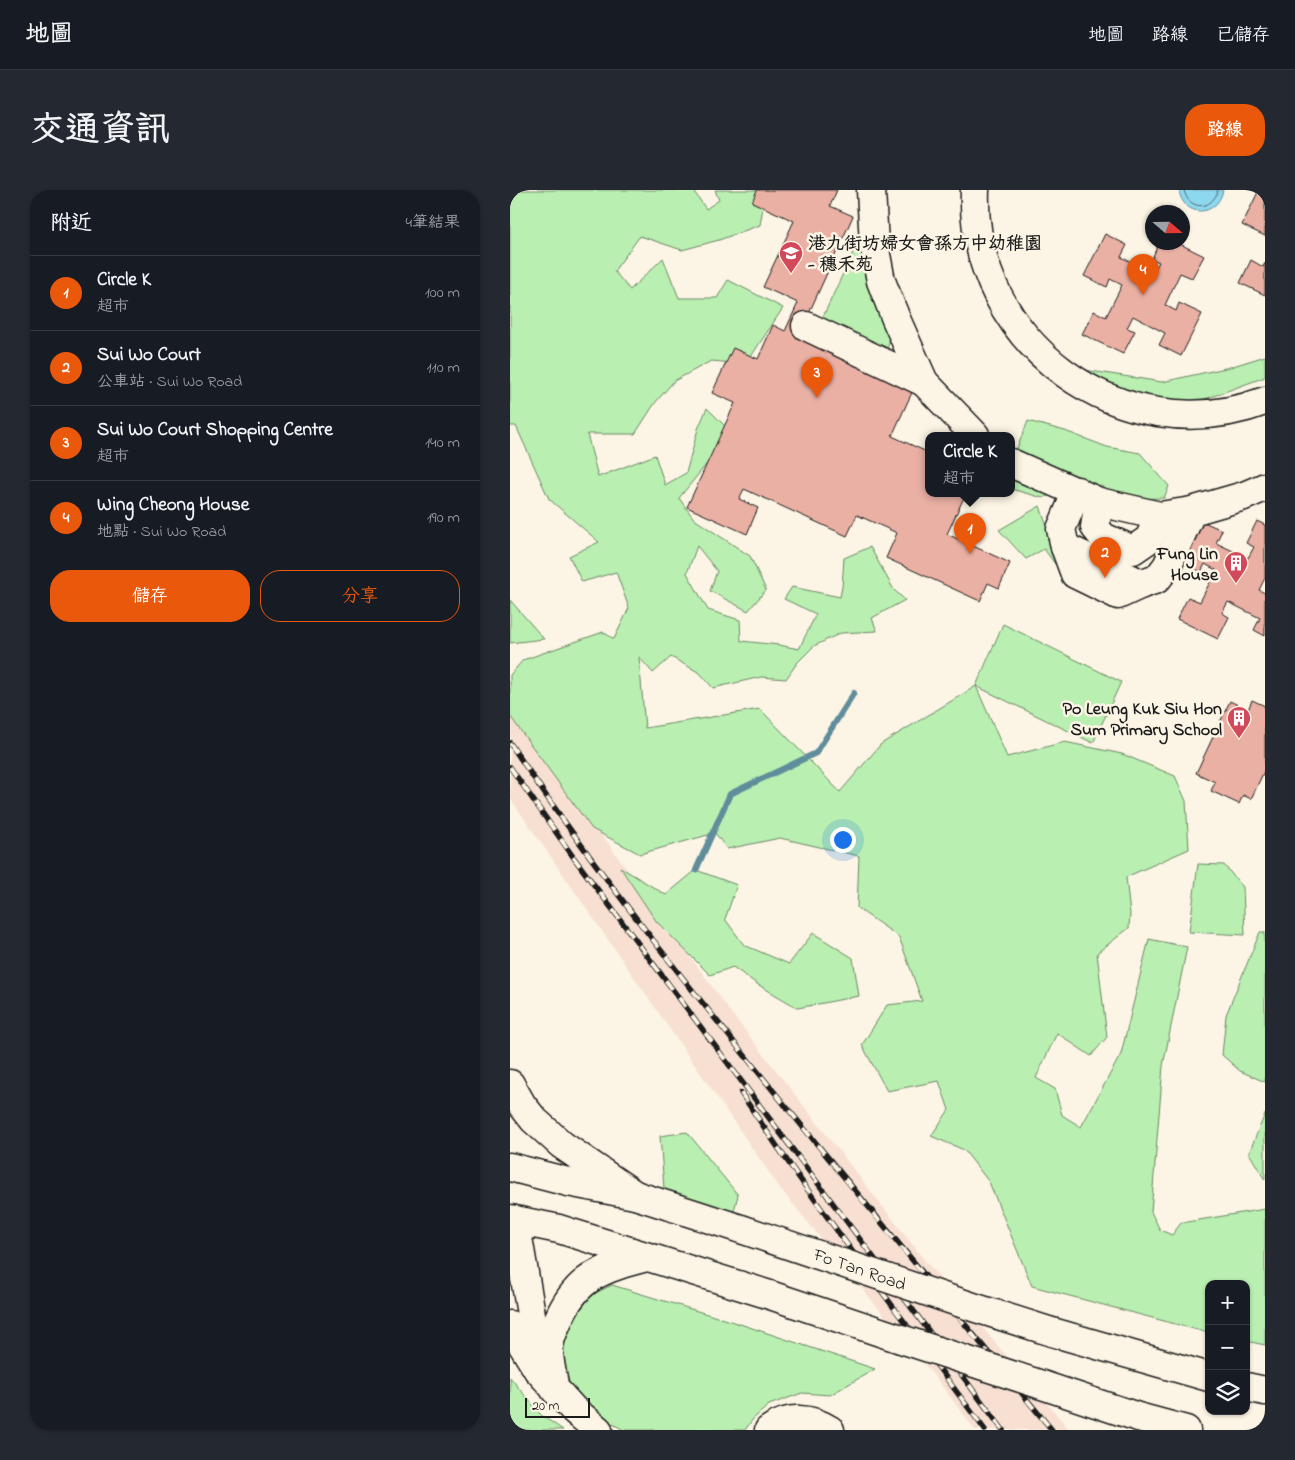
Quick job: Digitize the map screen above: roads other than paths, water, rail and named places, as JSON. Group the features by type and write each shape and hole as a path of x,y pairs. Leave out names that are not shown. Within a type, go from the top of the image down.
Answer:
{"main road":[{"path":"871,190 874,244 880,281 924,382 972,432"},
{"path":"975,190 976,225 980,250 988,273 1009,316 1022,334 1052,365 1069,378 1089,390 1132,407 1177,415 1218,413 1236,410 1265,401"},
{"path":"806,326 924,382"},
{"path":"1015,465 1088,496 1160,516 1192,511 1265,488"},
{"path":"1088,496 1095,527 1103,537 1132,550 1149,539 1160,516"},
{"path":"1088,496 1061,529 1065,547 1075,574 1118,595 1157,579 1167,566 1192,511"},
{"path":"510,1084 522,1105 534,1120 562,1145 635,1196"},
{"name":"Fo Tan Road","path":"510,1167 568,1182 635,1196 1052,1332 1205,1376"},
{"path":"512,1212 559,1229 770,1295 1042,1386 1138,1417 1186,1430"},
{"path":"512,1212 546,1380"},
{"path":"546,1380 549,1348 554,1329 564,1307 576,1289 593,1275 612,1266 647,1257"},
{"path":"510,1325 546,1380 574,1410 598,1430"},
{"path":"1250,1388 1265,1391"},
{"path":"769,1430 785,1422 805,1420 822,1425 830,1430"}],"water":[{"path":"1179,190 1223,190 1220,199 1207,210 1193,210 1182,199"}],"waterway":[{"path":"696,870 730,794 816,753 854,693"}],"railway":[{"path":"510,743 575,836 678,972 1052,1430"},
{"path":"510,767 574,858 1003,1430"},
{"path":"741,1093 830,1221 985,1430"}],"place":[{"name":"港九街坊婦女會孫方中幼稚園 - 穗禾苑","path":"791,274"},
{"name":"Wing Cheong House","path":"1143,295"},
{"name":"Sui Wo Court Shopping Centre","path":"817,398"},
{"name":"Circle K","path":"970,554"},
{"name":"Sui Wo Court","path":"1105,578"},
{"name":"Fung Lin House","path":"1236,584"},
{"name":"Po Leung Kuk Siu Hon Sum Primary School","path":"1239,739"}]}
